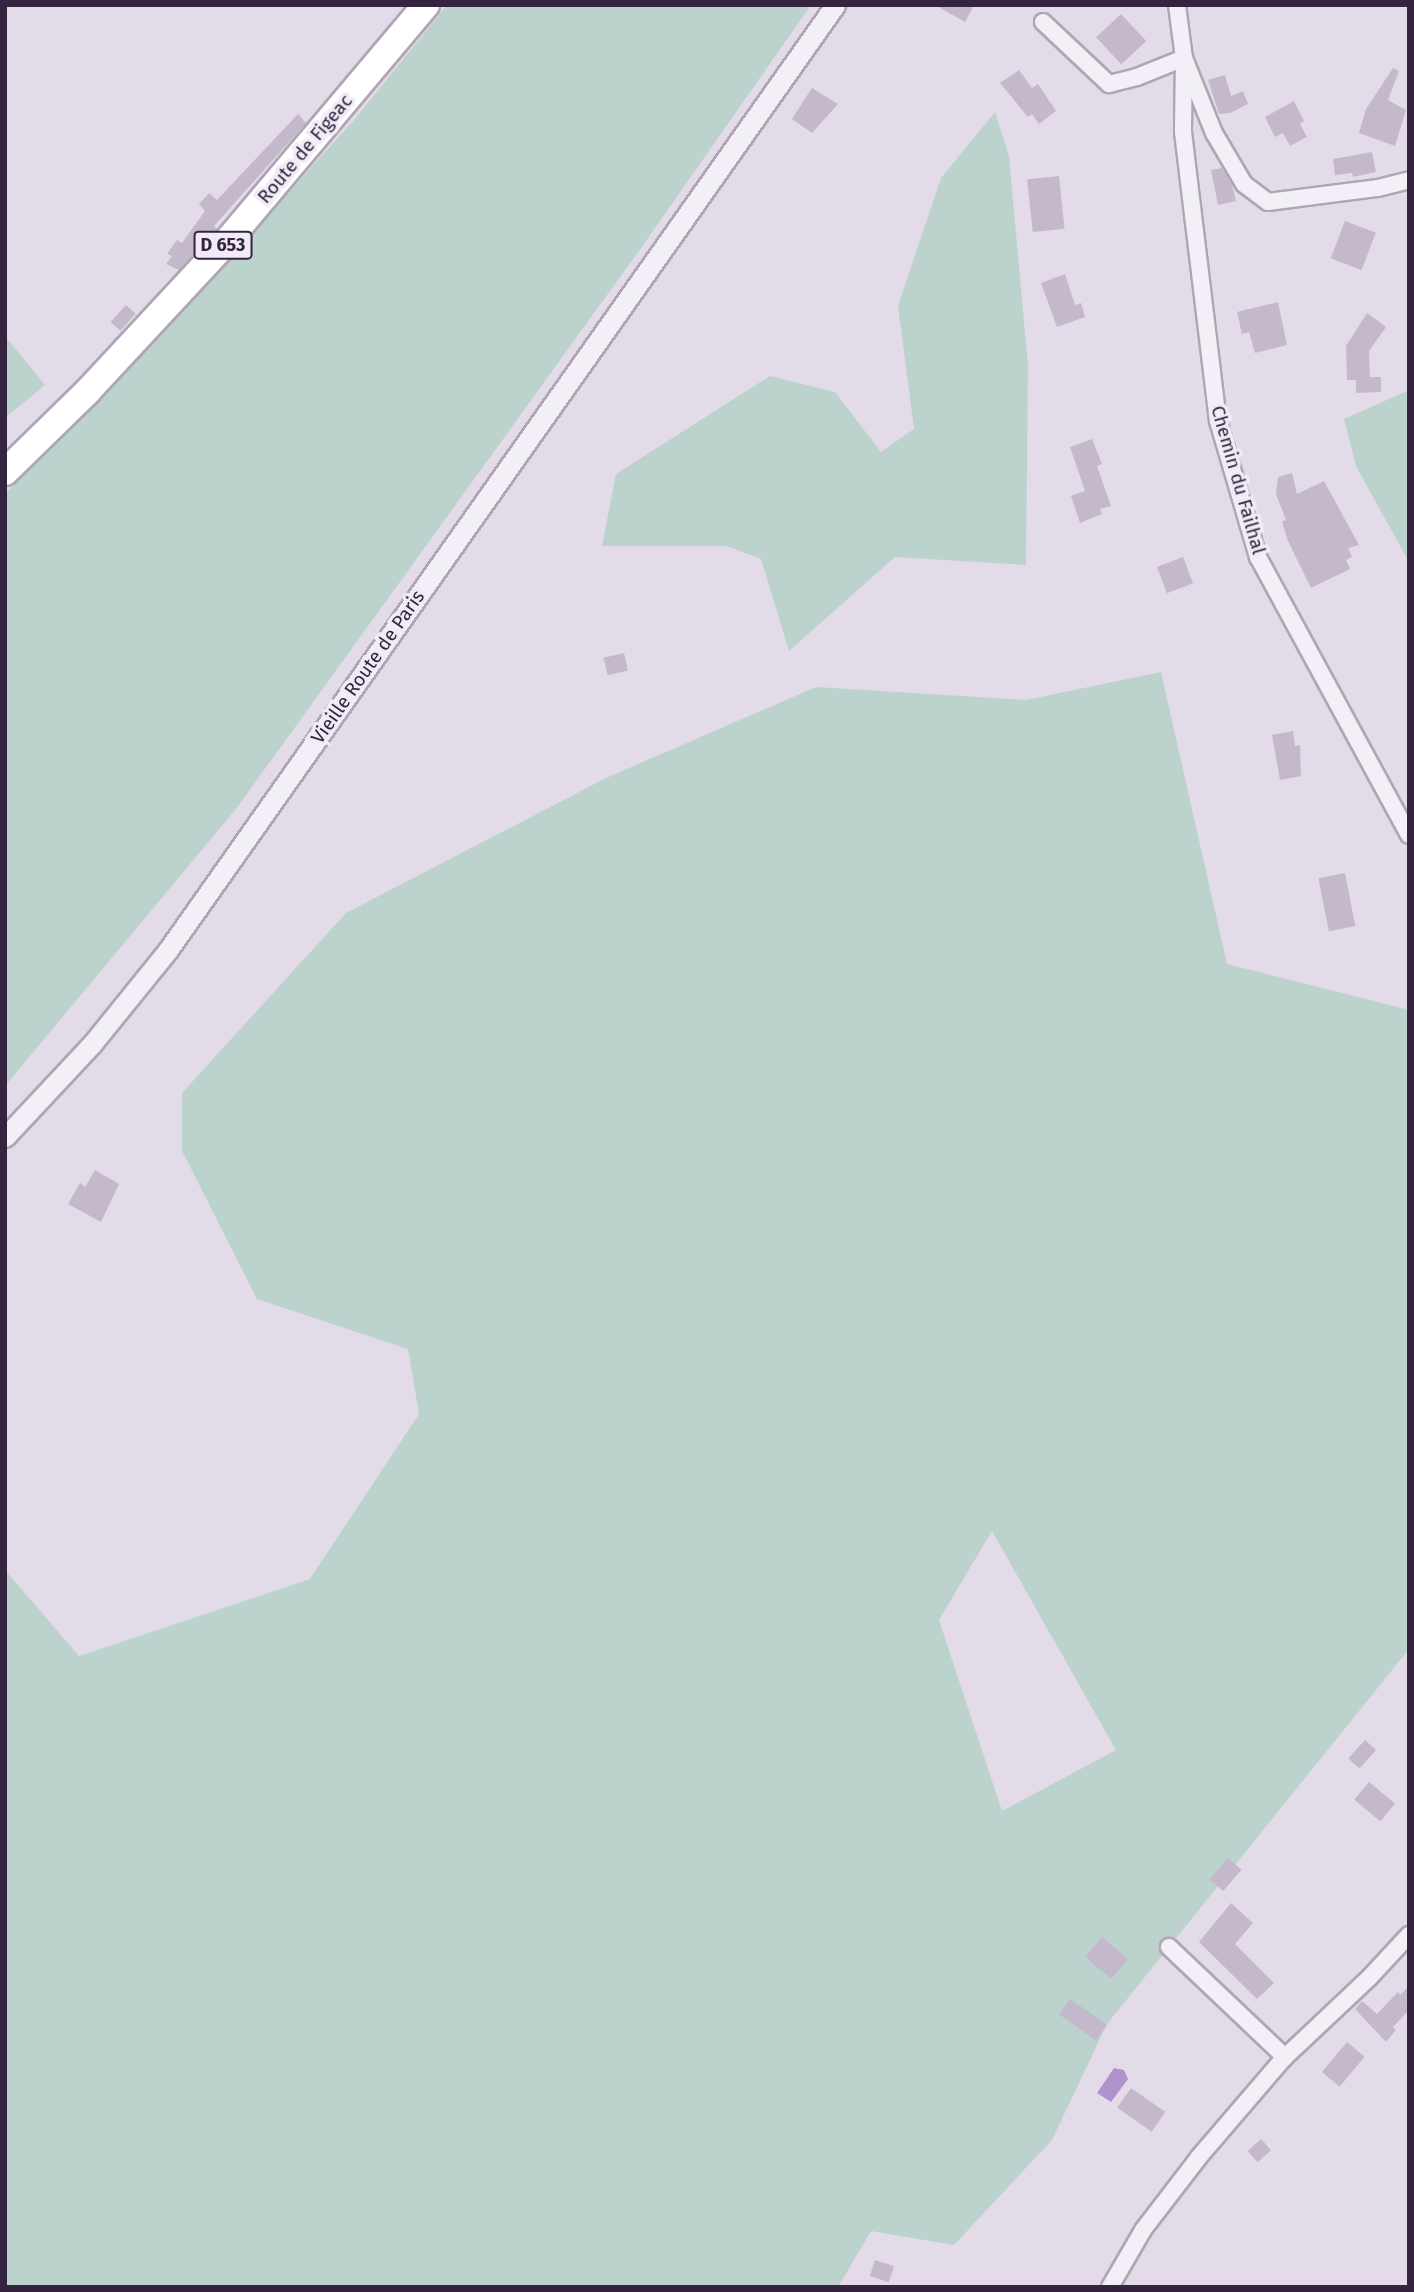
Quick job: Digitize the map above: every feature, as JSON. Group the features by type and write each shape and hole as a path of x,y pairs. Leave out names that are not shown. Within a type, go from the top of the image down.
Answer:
{"main road":[{"name":"Route de Figeac","path":"5,472 88,392 229,239 426,5"}],"street":[{"name":"Vieille Route de Paris","path":"5,1137 92,1044 168,950 713,182 835,5"},
{"name":"Chemin du Failhal","path":"1177,5 1184,58 1183,132 1197,268 1218,421 1258,557 1409,835"},
{"path":"1043,22 1108,84 1137,77 1184,58 1220,143 1244,184 1268,202 1378,188 1409,180"},
{"path":"1110,2287 1143,2230 1199,2157 1285,2057 1369,1978 1409,1935"},
{"path":"1169,1947 1285,2057"}],"green space":[{"path":"447,5 811,5 641,248 236,809 5,1086 5,494 117,381 354,120"},
{"path":"995,112 1009,156 1028,366 1026,565 895,557 789,651 761,559 726,546 602,546 616,474 770,376 835,392 881,452 914,429 898,306 941,178"},
{"path":"5,336 45,385 5,418"},
{"path":"1409,390 1409,562 1356,466 1344,419"},
{"path":"1161,672 1227,964 1409,1010 1409,1649 1107,2024 1052,2140 954,2245 871,2231 838,2287 5,2287 5,1570 79,1656 310,1579 419,1414 408,1349 257,1299 182,1151 182,1093 346,913 606,778 816,687 1026,700","holes":["992,1531 1116,1750 1002,1811 939,1620"]}],"shaded area":[{"path":"1114,2068 1124,2070 1128,2079 1111,2102 1097,2093"}],"building":[{"path":"935,5 974,5 965,22"},
{"path":"1121,14 1146,41 1121,64 1096,37"},
{"path":"1393,68 1399,71 1388,100 1406,110 1395,146 1359,133 1366,109"},
{"path":"1019,70 1032,88 1038,84 1056,111 1039,124 1032,114 1028,117 1000,83"},
{"path":"1225,75 1231,96 1243,91 1248,104 1230,113 1219,114 1208,80"},
{"path":"812,88 838,104 812,133 792,119"},
{"path":"1294,101 1304,121 1300,124 1307,137 1290,146 1283,133 1275,137 1265,117"},
{"path":"298,114 306,123 214,226 217,229 179,270 166,264 172,256 167,254 177,240 182,243 205,211 199,204 209,193 217,200"},
{"path":"1372,152 1376,172 1353,177 1352,173 1335,175 1333,159"},
{"path":"1222,168 1232,185 1236,201 1218,205 1211,170"},
{"path":"1059,176 1065,229 1033,232 1027,179"},
{"path":"1345,221 1376,233 1361,270 1331,258"},
{"path":"1065,274 1075,305 1081,303 1085,317 1057,327 1041,283"},
{"path":"1278,302 1287,345 1255,353 1249,332 1242,334 1237,312"},
{"path":"126,305 136,314 120,331 111,322"},
{"path":"1367,313 1386,327 1369,351 1370,377 1381,377 1381,392 1356,393 1356,380 1347,380 1346,346"},
{"path":"1092,439 1102,464 1097,466 1111,506 1100,509 1102,514 1080,523 1071,496 1085,491 1070,447"},
{"path":"1292,473 1297,494 1324,481 1359,545 1348,548 1352,557 1346,560 1350,569 1311,588 1288,541 1282,522 1286,520 1276,494 1278,477"},
{"path":"1183,557 1193,583 1167,593 1157,567"},
{"path":"624,653 628,671 608,675 604,658"},
{"path":"1293,731 1295,746 1300,745 1301,776 1280,780 1272,735"},
{"path":"1345,873 1355,926 1329,931 1318,878"},
{"path":"95,1170 119,1184 101,1222 68,1204 80,1183 85,1187"},
{"path":"1365,1740 1376,1750 1359,1769 1348,1759"},
{"path":"1369,1782 1395,1804 1380,1821 1354,1800"},
{"path":"1228,1858 1242,1870 1223,1891 1210,1879"},
{"path":"1231,1903 1253,1923 1235,1944 1274,1983 1257,1999 1199,1942"},
{"path":"1102,1937 1128,1959 1111,1979 1085,1957"},
{"path":"1409,1986 1409,2010 1393,2027 1396,2030 1386,2042 1355,2009 1362,2001 1377,2014 1398,1992 1400,1995"},
{"path":"1070,1999 1107,2025 1096,2040 1059,2015"},
{"path":"1347,2042 1365,2057 1340,2087 1322,2072"},
{"path":"1131,2088 1165,2112 1152,2132 1117,2108"},
{"path":"1261,2139 1271,2150 1258,2162 1248,2151"},
{"path":"875,2260 894,2266 889,2282 870,2276"}]}
